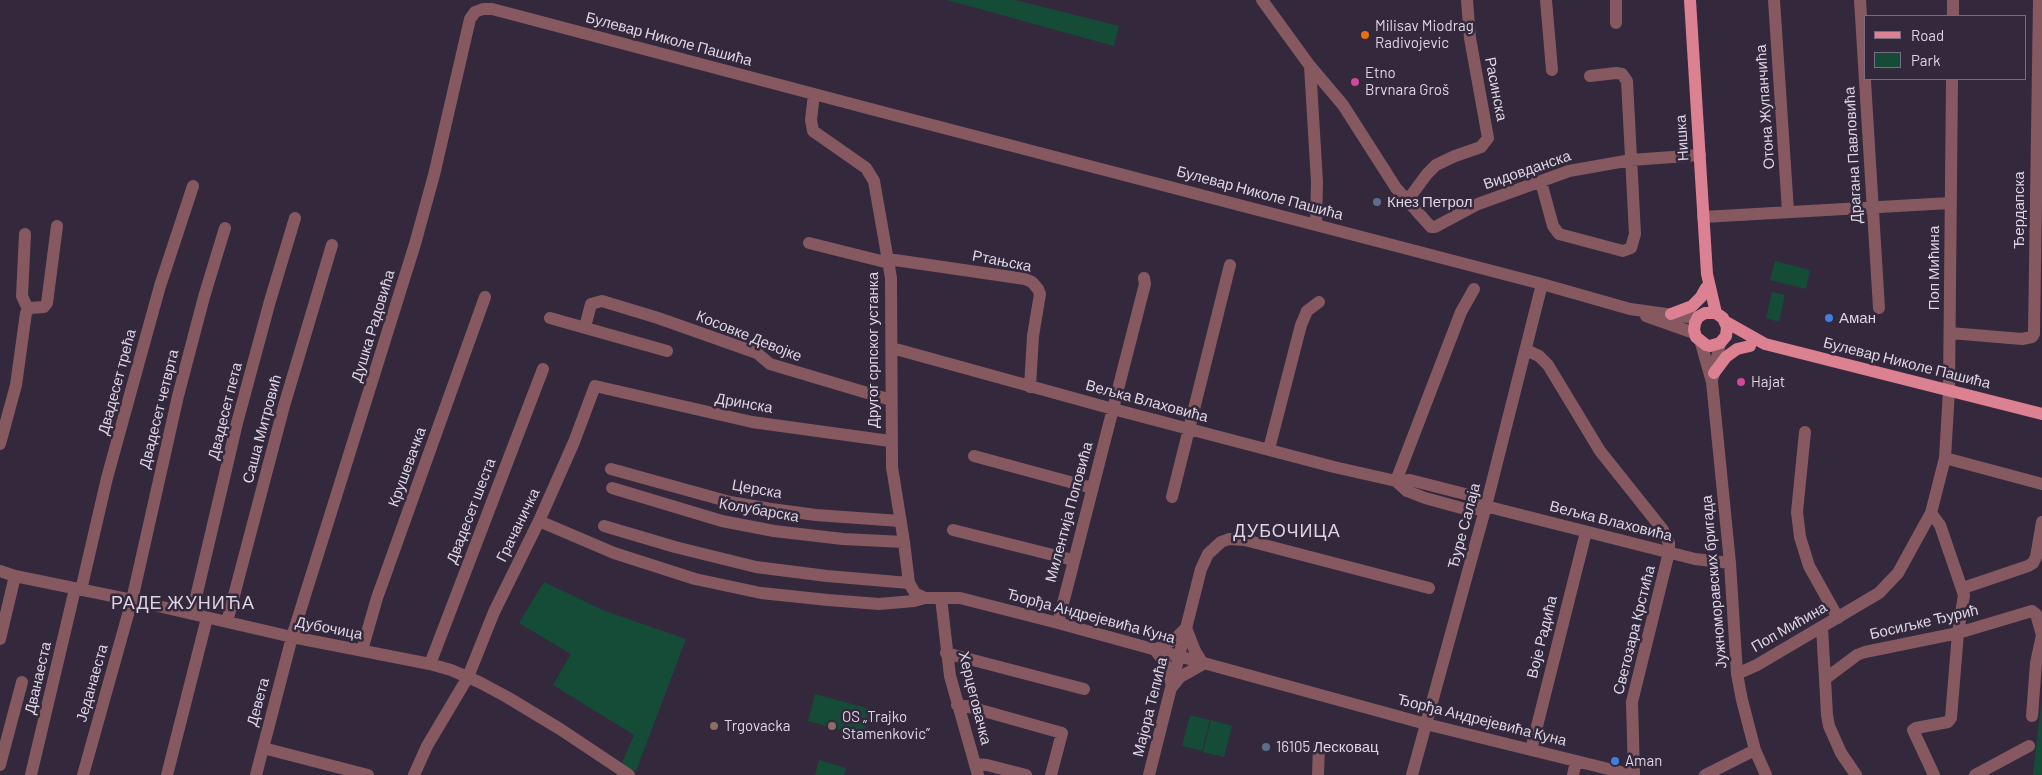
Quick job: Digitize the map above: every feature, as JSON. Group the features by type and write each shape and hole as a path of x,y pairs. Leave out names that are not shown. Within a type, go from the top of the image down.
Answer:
{"main road":[{"name":"Нишка","path":"1690,0 1707,274"},
{"path":"1706,314 1707,274"},
{"path":"1706,314 1726,322 1727,331 1722,342 1710,346 1698,338 1695,323 1706,314 1707,274"},
{"path":"1671,314 1692,306 1701,297 1706,288"},
{"name":"Булевар Николе Пашића","path":"1726,322 1765,344 2042,414"},
{"name":"Булевар Николе Пашића","path":"1722,342 1750,346 1765,344"},
{"path":"1713,377 1726,357 1737,349 1750,346"}],"street":[{"path":"1262,0 1310,66 1344,105 1406,201"},
{"name":"Расинска","path":"1406,201 1436,165 1480,147 1488,138 1470,38 1467,0"},
{"path":"1546,0 1552,70"},
{"path":"1616,0 1616,23"},
{"name":"Отона Жупанчића","path":"1774,0 1788,212"},
{"name":"Драгана Павловића","path":"1860,0 1864,69"},
{"path":"1953,0 1953,15"},
{"name":"Ђердапска","path":"1950,333 2022,339 2032,337 2034,334 2039,0"},
{"name":"Булевар Николе Пашића","path":"470,19 475,12 483,9 492,9 1542,284 1630,309 1671,314 1706,314"},
{"name":"Душка Радовића","path":"292,638 415,244 434,176 470,19"},
{"path":"1310,66 1317,182 1316,225"},
{"path":"1541,182 1553,226 1559,234 1614,249 1628,250 1633,245 1635,234 1627,86 1624,76 1616,73 1590,76"},
{"name":"Драгана Павловића","path":"1865,80 1879,308"},
{"name":"Поп Мићина","path":"1737,674 1757,665 1822,628 1879,593 1889,584 1907,558 1932,512 1945,458 1950,390 1952,80"},
{"name":"Другог српског устанка","path":"814,94 811,120 813,131 860,164 872,176 888,261 892,296 890,440 892,467 909,583"},
{"name":"Видовданска","path":"1406,201 1431,227 1434,227 1496,197 1569,171 1631,160 1700,155"},
{"name":"Двадесет трећа","path":"78,589 160,286 193,186"},
{"path":"1703,217 1950,203"},
{"name":"Двадесет пета","path":"192,614 237,423 270,301 296,218"},
{"path":"28,310 44,307 47,304 57,226"},
{"name":"Двадесет четврта","path":"132,600 178,396 204,297 225,228"},
{"path":"0,444 16,385 28,310 22,296 25,234"},
{"name":"Ртањска","path":"808,243 888,261 1024,279 1032,282 1038,288 1040,294 1033,336 1030,387"},
{"name":"Саша Митровић","path":"227,622 284,406 332,245"},
{"path":"1172,496 1230,265"},
{"name":"Милентија Поповића","path":"1058,623 1145,284 1144,278"},
{"name":"Ђуре Салаја","path":"1412,775 1486,506 1542,284"},
{"path":"1396,481 1461,312 1474,289"},
{"name":"Крушевачка","path":"362,650 377,598 485,296"},
{"name":"Косовке Девојке","path":"585,327 591,304 602,301 658,318 756,353 770,364 891,400"},
{"path":"1269,449 1301,325 1307,311 1319,302"},
{"path":"1630,309 1698,338"},
{"path":"550,318 667,351"},
{"name":"Јужноморавских бригада","path":"1698,338 1713,377 1730,563 1737,674 1755,750 1766,775"},
{"name":"Јужноморавских бригада","path":"1713,377 1722,342"},
{"name":"Вељка Влаховића","path":"892,348 1113,410 1396,481 1407,491 1425,498 1466,508 1476,509 1486,506 1705,562 1730,563"},
{"path":"1526,350 1539,356 1548,366 1600,451 1663,530 1669,543 1669,552"},
{"name":"Двадесет шеста","path":"430,664 542,369"},
{"name":"Дринска","path":"595,386 752,422 890,440"},
{"name":"Грачаничка","path":"414,775 427,746 468,676 494,612 540,521 574,442 595,386"},
{"path":"1805,432 1797,512 1800,537 1809,566 1838,618"},
{"path":"974,456 1092,488"},
{"path":"1945,458 2042,484"},
{"name":"Церска","path":"611,469 730,502 816,515 900,521"},
{"name":"Колубарска","path":"612,488 722,521 774,531 844,539 904,542"},
{"path":"1932,512 1940,525 1964,595 1958,633 1950,721 1913,730 1934,775"},
{"name":"Ђорђа Андрејевића Куна","path":"540,521 614,553 694,579 761,593 879,604 914,601 925,598 960,598 1426,724 1634,775"},
{"path":"1963,588 2028,566 2033,562 2036,557 2042,522"},
{"path":"604,526 737,563 827,576 909,583 915,593 925,598"},
{"path":"953,530 1073,560"},
{"name":"Воје Радића","path":"1531,750 1586,532"},
{"name":"Мајора Тепића","path":"1149,775 1205,558 1214,547 1229,539 1245,540 1429,588"},
{"name":"Светозара Крстића","path":"1634,775 1632,702 1669,552"},
{"name":"Дубочица","path":"0,571 15,576 132,600 292,638 430,664 468,676 560,729 621,773"},
{"path":"0,639 15,576"},
{"name":"Дванаеста","path":"31,775 78,589"},
{"name":"Херцеговачка","path":"941,598 946,652 957,705 977,770"},
{"name":"Једанаеста","path":"83,775 132,600"},
{"name":"Босиљке Ђурић","path":"1825,679 1857,655 1865,652 1958,633 2032,611 2036,614 2042,635 2036,663 2032,716"},
{"path":"167,775 207,618"},
{"path":"1186,628 1195,651 1203,664 1180,677 1172,687 1169,671 1155,650 1175,639 1186,628"},
{"path":"1822,628 1829,726 1841,753 1856,775"},
{"name":"Девета","path":"256,775 292,638"},
{"path":"946,652 1084,689"},
{"path":"0,765 22,682"},
{"path":"957,705 1062,734 1051,775"},
{"path":"1318,775 1319,746"},
{"path":"1975,775 2029,746"},
{"path":"263,748 331,771 368,775"},
{"path":"1705,775 1755,750"},
{"path":"1573,775 1576,760"},
{"path":"977,770 987,764 1026,775"}],"green space":[{"path":"947,0 1015,0 1119,26 1114,46"},
{"path":"1775,261 1810,270 1806,289 1770,280"},
{"path":"1772,292 1785,295 1779,322 1766,318"},
{"path":"544,582 605,611 686,639 636,771 621,765 634,735 553,685 571,654 519,623"},
{"path":"815,694 870,709 863,736 808,721"},
{"path":"2042,697 2042,775 2033,775 2033,774"},
{"path":"1190,715 1210,720 1202,751 1182,746"},
{"path":"1211,720 1232,726 1224,757 1203,752"},
{"path":"819,760 846,768 844,775 815,775"}],"place":[{"name":"Milisav Miodrag Radivojevic","path":"1365,35"},
{"name":"Etno Brvnara Groš","path":"1355,82"},
{"name":"Кнез Петрол","path":"1377,202"},
{"name":"Аман","path":"1829,318"},
{"name":"Hajat","path":"1741,382"},
{"name":"Trgovacka","path":"714,726"},
{"name":"OS „Trajko Stamenkovic”","path":"832,726"},
{"name":"16105 Лесковац","path":"1266,747"},
{"name":"Aman","path":"1615,761"}],"district":[{"name":"ДУБОЧИЦА","path":"1287,531"},
{"name":"РАДЕ ЖУНИЋА","path":"183,603"}]}
